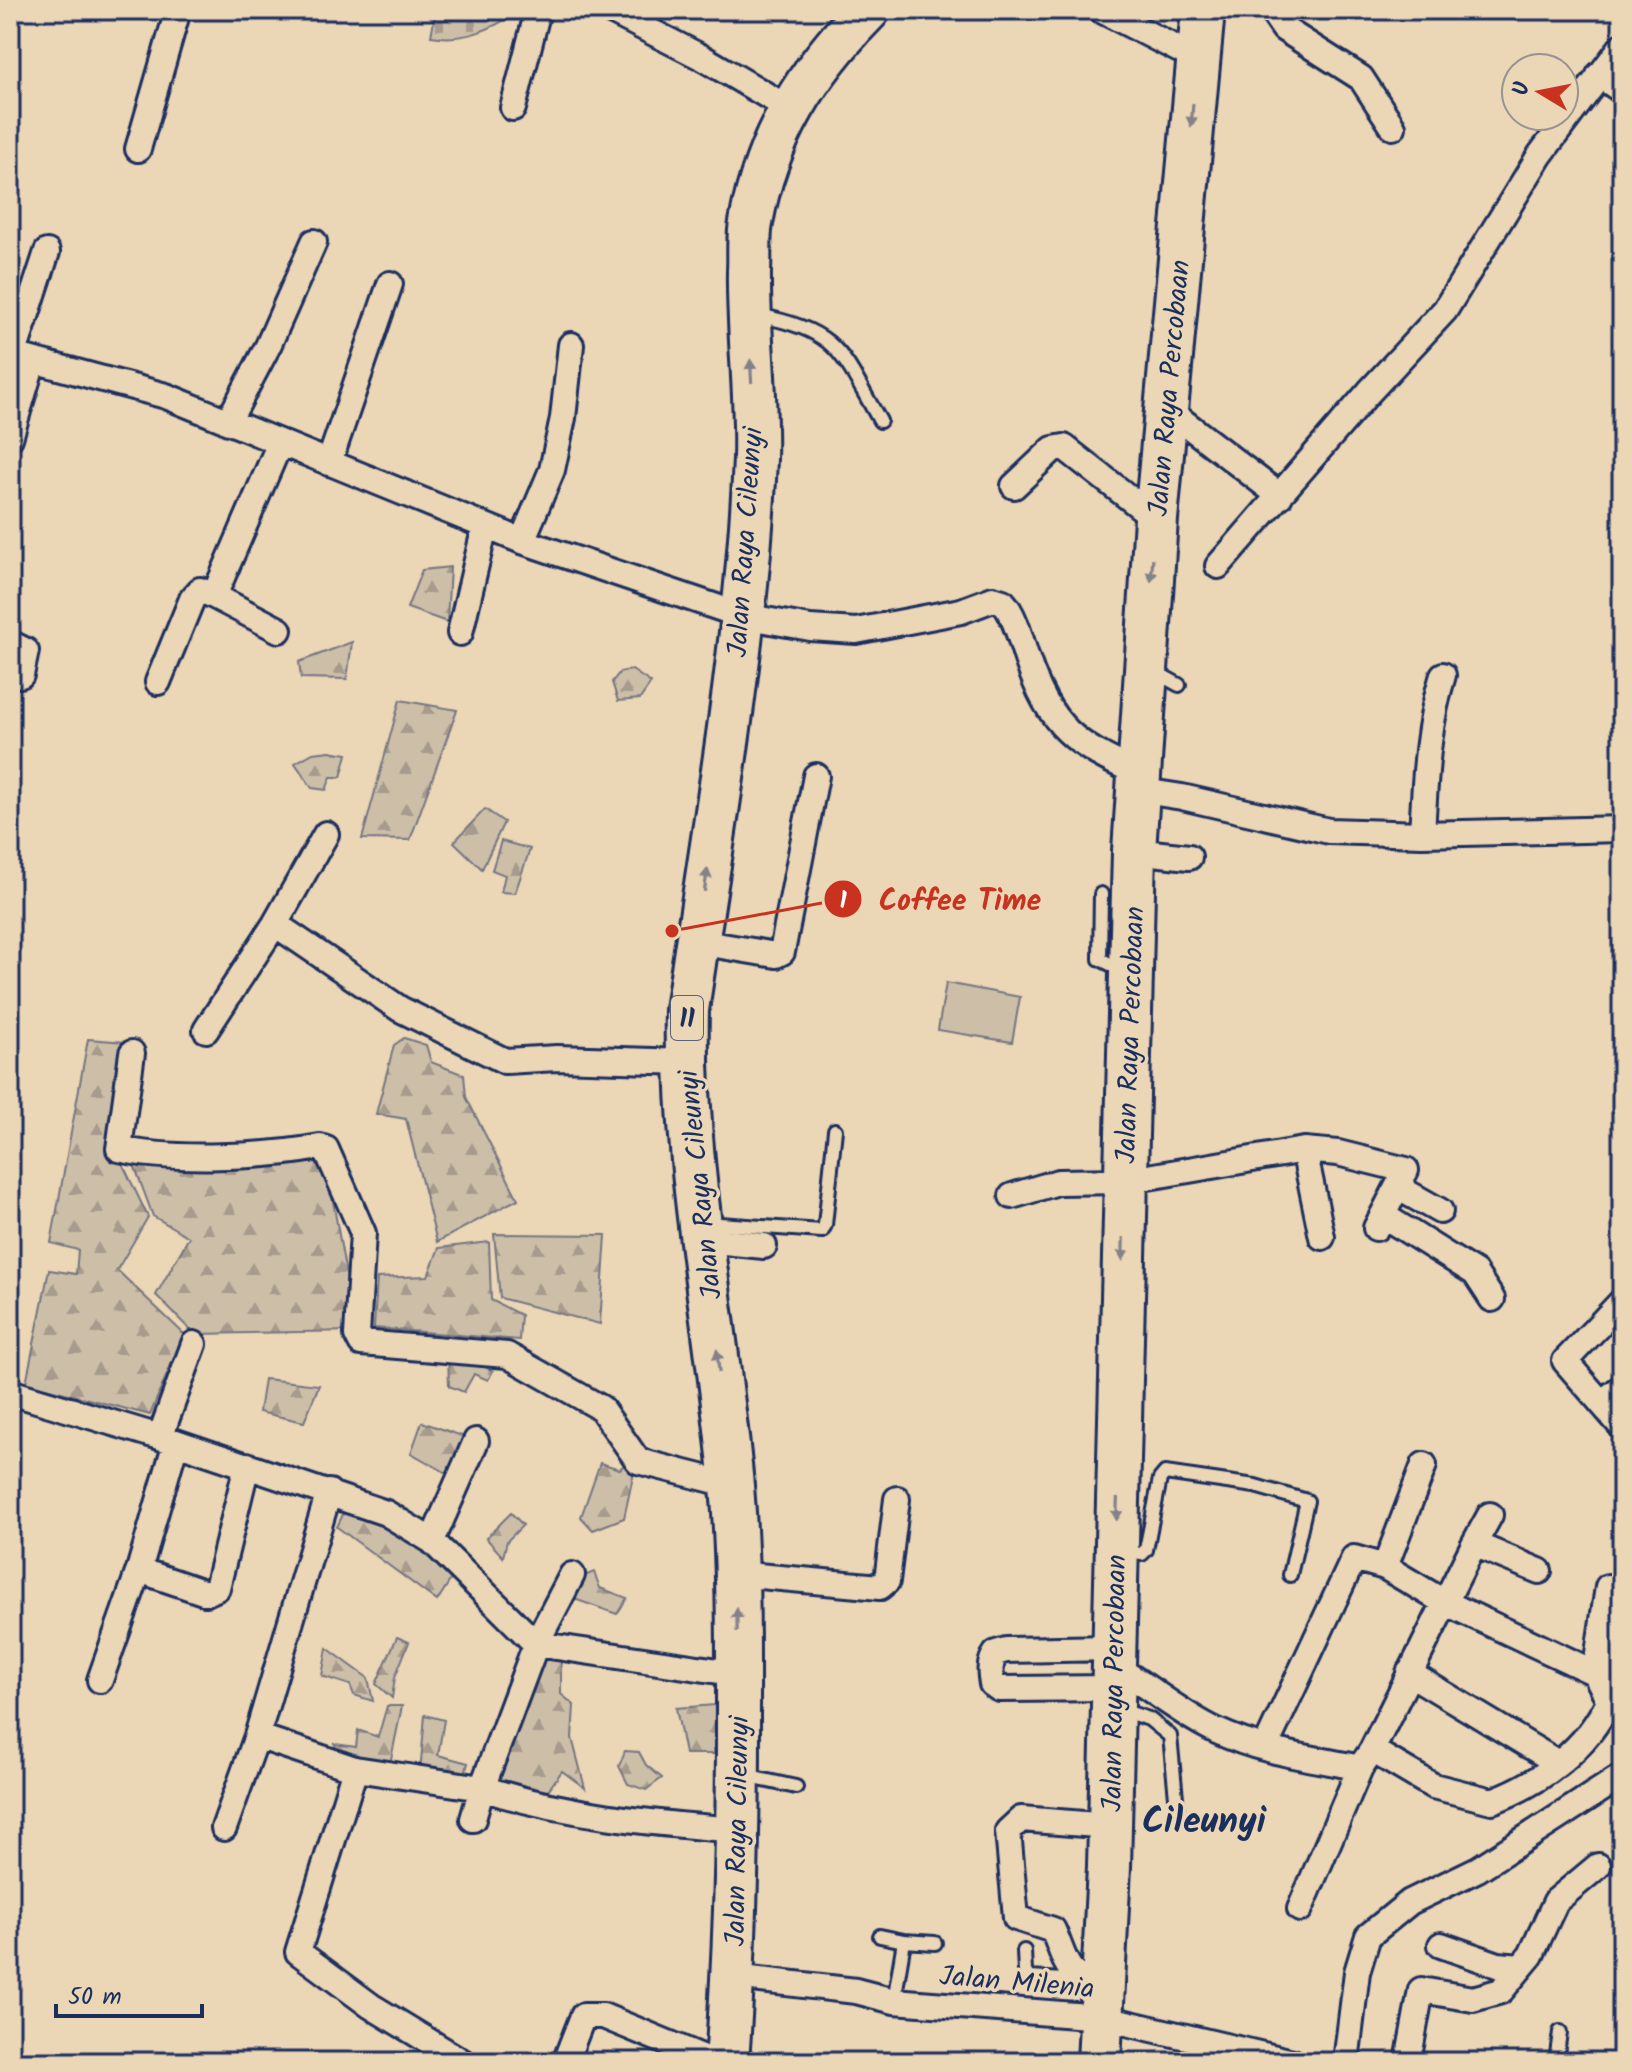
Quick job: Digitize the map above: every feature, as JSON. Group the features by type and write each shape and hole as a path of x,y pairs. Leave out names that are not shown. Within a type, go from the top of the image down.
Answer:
{"highway":[{"name":"Jalan Raya Cileunyi","path":"727,2062 734,1977 737,1830 739,1674 736,1574 732,1485 686,1062 687,1010 743,616 755,456 748,313 751,225 769,158 790,109 805,82 868,10"},
{"name":"Jalan Raya Percobaan","path":"1099,2062 1095,1995 1109,1826 1134,851 1138,782 1163,676 1156,519 1203,10"}],"street":[{"path":"138,149 178,10"},
{"path":"513,108 538,10"},
{"path":"609,10 790,109"},
{"path":"1101,10 1197,59"},
{"path":"1271,10 1284,29 1361,78 1393,127"},
{"path":"1218,566 1369,392 1445,310 1514,195 1622,46"},
{"path":"1599,75 1622,91"},
{"path":"228,422 268,346 314,242"},
{"path":"10,438 19,357 47,252"},
{"path":"329,463 390,284"},
{"path":"522,541 552,470 563,418 571,345"},
{"path":"19,357 155,392 279,445 522,541 743,616 810,628 856,631 961,611 993,599 1003,602 1036,684 1073,739 1138,782 1182,797 1329,831 1422,834 1622,829"},
{"path":"1168,410 1280,496"},
{"path":"214,596 279,445"},
{"path":"1014,486 1053,449 1064,447 1156,519"},
{"path":"460,633 485,526"},
{"path":"158,682 192,599 200,590 279,630"},
{"path":"10,643 26,651 21,675"},
{"path":"1422,834 1422,798 1433,709 1443,675"},
{"path":"698,942 776,955 782,952 816,776"},
{"path":"206,1030 275,924 326,834"},
{"path":"1134,851 1189,857"},
{"path":"275,924 400,1009 505,1061 557,1058 686,1062"},
{"path":"132,1053 119,1149 166,1154 256,1155 320,1147 326,1149 363,1233 357,1335 361,1343 507,1355 601,1408 638,1461 732,1485"},
{"path":"1304,1150 1322,1237"},
{"path":"1012,1196 1058,1182 1125,1181 1304,1150 1338,1153 1406,1170 1380,1222 1475,1273 1492,1299"},
{"path":"1399,1188 1440,1211"},
{"path":"703,1231 764,1246"},
{"path":"1622,1301 1565,1358 1622,1427"},
{"path":"100,1680 139,1570 168,1439 194,1344"},
{"path":"1602,1402 1622,1387"},
{"path":"10,1392 168,1439 386,1513 432,1541 536,1644 739,1674"},
{"path":"432,1541 476,1441"},
{"path":"139,1570 206,1593 217,1588 247,1465"},
{"path":"1385,1567 1424,1465"},
{"path":"224,1828 257,1736 329,1492"},
{"path":"736,1574 880,1587 887,1581 897,1499"},
{"path":"1300,1909 1366,1759 1490,1515"},
{"path":"1474,1544 1539,1571"},
{"path":"1265,1748 1350,1561 1361,1557 1385,1567 1444,1602 1595,1673"},
{"path":"473,1819 536,1644 572,1575"},
{"path":"1608,1587 1595,1673 1609,1700"},
{"path":"1112,1677 1214,1730 1265,1748 1366,1759 1433,1786 1492,1801 1548,1772 1594,1731 1616,1681 1620,1641 1604,1613"},
{"path":"1409,1673 1558,1763"},
{"path":"257,1736 355,1769 482,1788 528,1803 630,1821 737,1830"},
{"path":"355,1769 298,1952 371,2006 463,2062"},
{"path":"1346,2062 1357,1972 1368,1936 1410,1902 1478,1869 1622,1776"},
{"path":"1095,1995 1061,1959 1053,1930 1016,1918 1008,1831 1021,1819 1109,1826"},
{"path":"1408,2062 1421,1990 1473,1999 1501,1991 1539,1940 1556,1901 1598,1866"},
{"path":"1441,1945 1498,1965 1521,1967"},
{"name":"Jalan Milenia","path":"734,1977 856,1991 894,2001 1095,1995 1293,2062"},
{"path":"565,2062 583,2016 589,2014 603,2016 709,2060 727,2062"}],"lane":[{"path":"748,313 803,327 837,346 880,421"},
{"path":"1101,894 1100,959 1107,966 1130,973"},
{"path":"703,1231 822,1231 835,1130"},
{"path":"1116,1552 1145,1553 1160,1479 1165,1473 1255,1486 1307,1501 1290,1575"},
{"path":"1112,1677 1149,1719 1170,1736 1177,1808"},
{"path":"738,1775 796,1787"},
{"path":"880,1936 935,1943"},
{"path":"894,2001 904,1941"},
{"path":"1024,1951 1025,1972 1029,1978 1095,1995"},
{"path":"1556,2062 1560,2032"}],"green space":[{"path":"436,10 520,10 478,32 443,37 431,36"},
{"path":"450,567 447,622 407,608 422,570"},
{"path":"352,642 347,679 301,678 299,662"},
{"path":"632,670 651,683 640,699 618,701 612,682 620,672"},
{"path":"400,700 457,710 410,840 362,839"},
{"path":"330,751 347,754 341,777 331,777 326,790 312,788 295,763 313,753"},
{"path":"485,809 504,822 482,869 454,842"},
{"path":"501,841 530,849 515,893 501,892 505,875 492,870"},
{"path":"946,983 1020,997 1012,1042 938,1030"},
{"path":"404,1038 426,1045 431,1062 464,1075 466,1097 518,1199 437,1242 406,1119 376,1114 394,1045"},
{"path":"88,1039 126,1042 114,1146 148,1217 117,1270 184,1334 150,1415 26,1383 49,1270 76,1274 78,1250 51,1243"},
{"path":"324,1150 356,1331 194,1334 156,1295 189,1237 153,1216 130,1154"},
{"path":"494,1234 606,1235 600,1324 500,1298"},
{"path":"489,1242 491,1300 521,1315 519,1340 374,1328 377,1278 428,1276 439,1248"},
{"path":"448,1354 481,1354 483,1366 493,1371 488,1380 474,1374 464,1392 449,1386"},
{"path":"264,1379 319,1385 304,1422 259,1412"},
{"path":"422,1422 465,1437 447,1473 411,1453"},
{"path":"628,1461 635,1467 624,1518 593,1530 581,1517 600,1463 620,1469"},
{"path":"345,1510 422,1541 451,1579 437,1601 337,1527"},
{"path":"511,1513 523,1525 507,1541 503,1557 486,1538"},
{"path":"594,1572 600,1588 627,1598 617,1614 577,1600 570,1582"},
{"path":"397,1637 409,1642 395,1677 392,1698 376,1684"},
{"path":"327,1648 368,1678 373,1701 354,1695 350,1685 322,1676"},
{"path":"536,1651 561,1657 561,1694 574,1705 572,1738 585,1788 562,1771 544,1796 492,1784"},
{"path":"715,1705 714,1754 685,1754 676,1708"},
{"path":"387,1706 402,1706 390,1764 338,1759 335,1744 356,1747 358,1730 378,1737"},
{"path":"425,1715 444,1720 438,1755 468,1763 463,1780 420,1774"},
{"path":"625,1751 639,1752 646,1765 662,1778 646,1790 628,1784 619,1766"}],"place":[{"name":"Coffee Time","path":"672,931"}],"district":[{"name":"Cileunyi","path":"1204,1819"}]}
